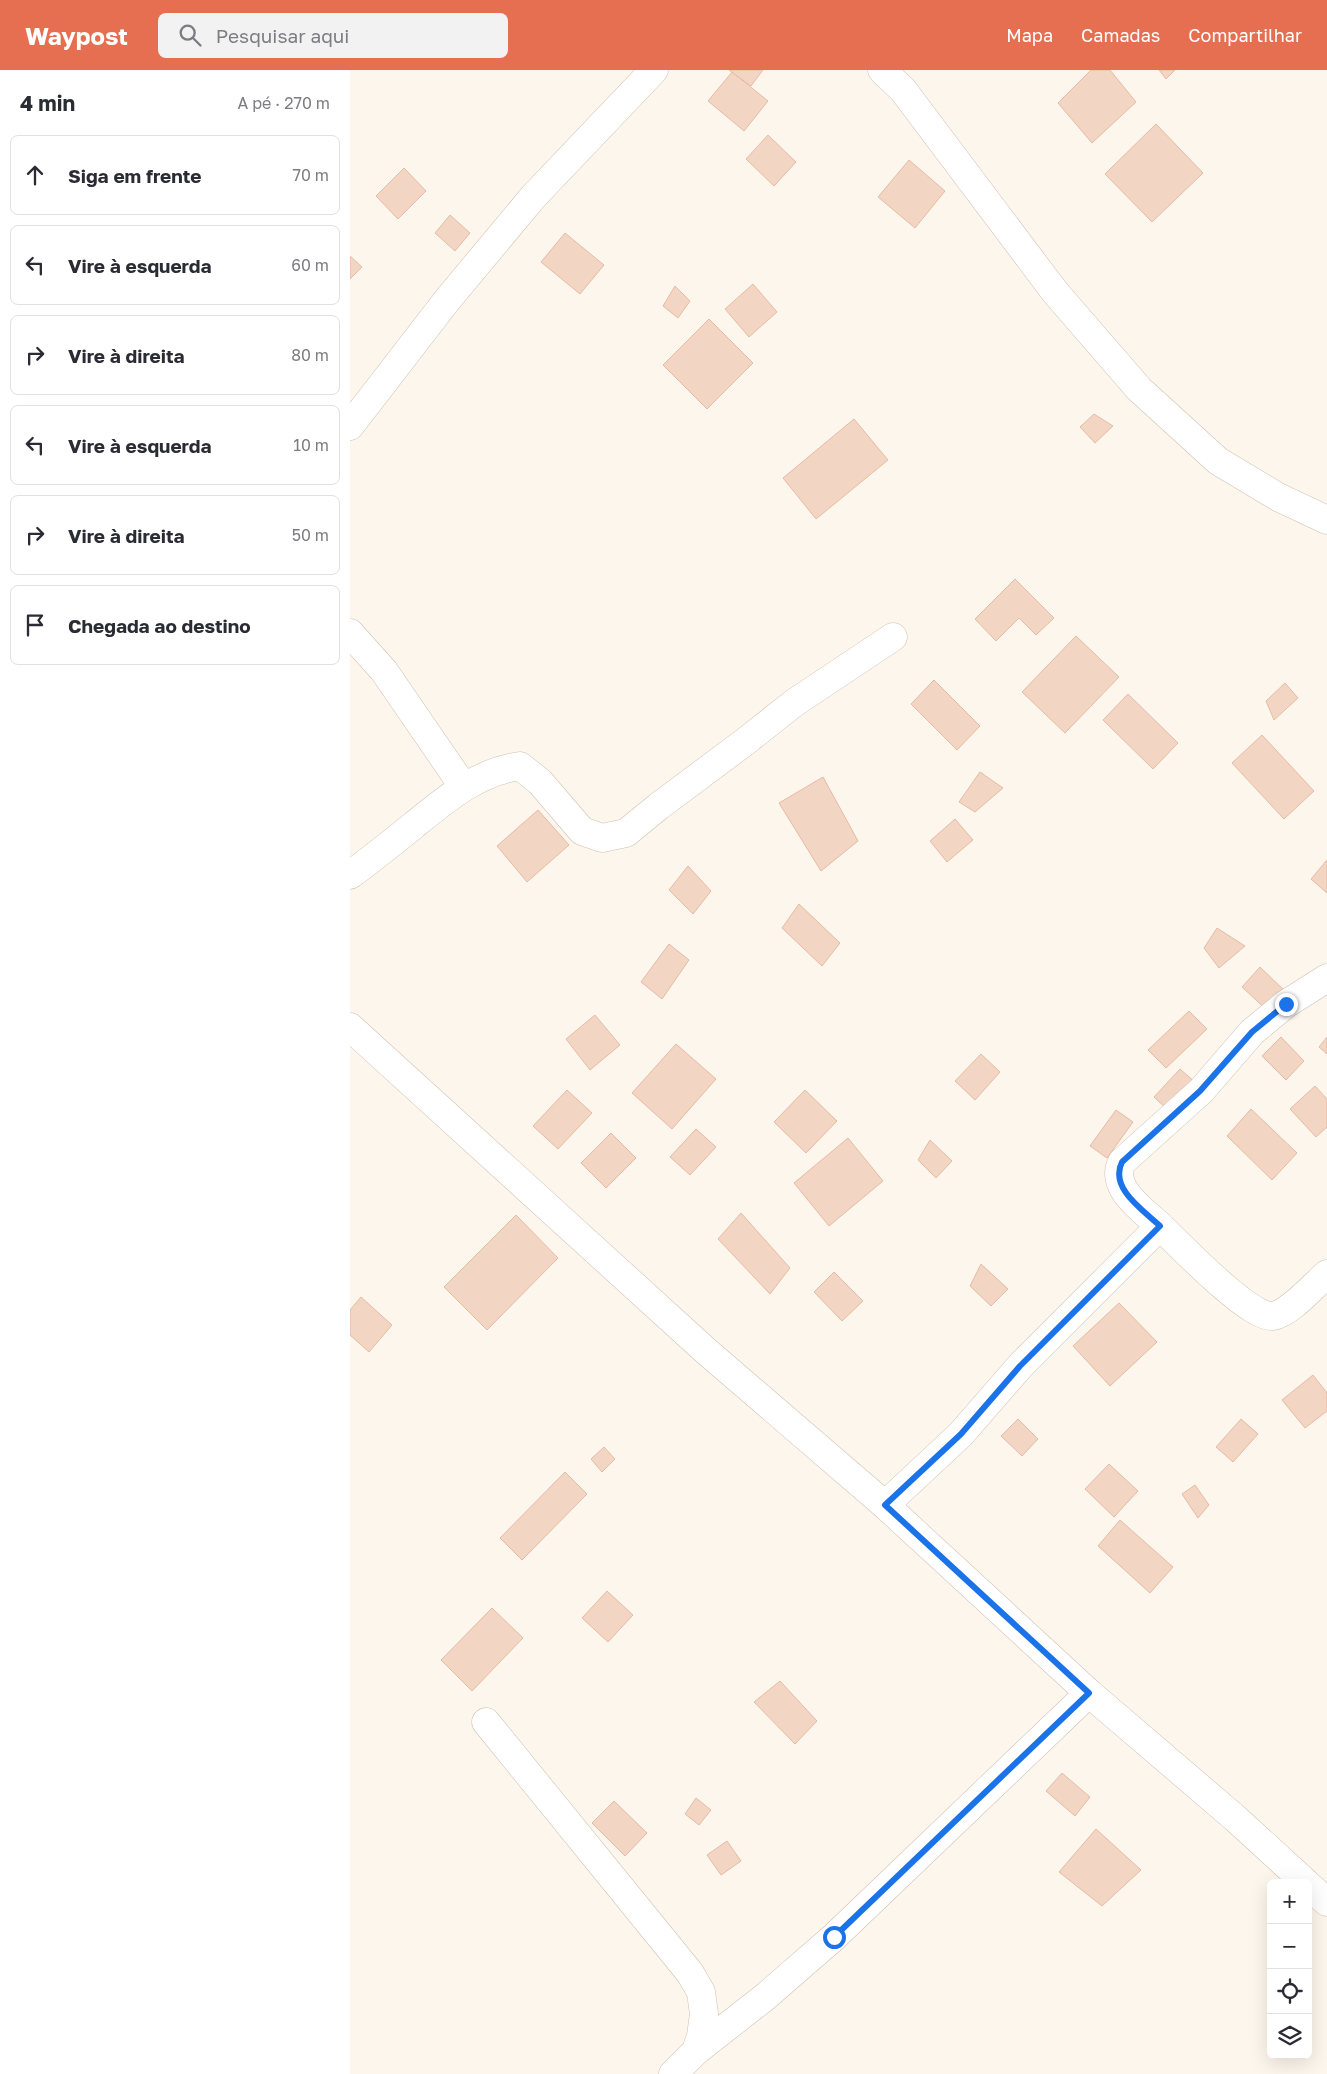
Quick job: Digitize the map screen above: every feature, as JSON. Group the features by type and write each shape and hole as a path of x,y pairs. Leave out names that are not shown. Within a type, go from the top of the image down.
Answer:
{"street":[{"path":"350,426 448,299 533,198 654,70"},
{"path":"882,70 903,90 1055,292 1138,389 1218,461 1278,497 1327,520"},
{"path":"350,633 384,671 463,786"},
{"path":"350,875 463,786 506,768 520,766 540,782 582,831 602,838 626,834 659,806 746,741 794,702 893,636"},
{"path":"1327,978 1286,1004 1252,1032 1200,1091 1122,1162 1118,1170 1119,1181 1128,1195 1242,1303 1259,1313 1271,1317 1283,1313 1327,1274"},
{"path":"350,1027 706,1351 885,1505 1089,1693 1235,1818 1302,1879"},
{"path":"885,1505 961,1434 1020,1366 1160,1226"},
{"path":"673,2074 696,2051 765,1996 834,1937 1089,1693"},
{"path":"486,1722 690,1973 701,1992 704,2014 696,2051"},
{"path":"1312,1888 1327,1902"}],"building":[{"path":"729,70 763,70 751,86"},
{"path":"1091,70 1110,70 1136,102 1092,143 1058,103"},
{"path":"1159,70 1175,70 1166,79"},
{"path":"732,72 768,101 744,131 708,101"},
{"path":"1156,124 1203,173 1152,222 1105,174"},
{"path":"768,135 796,162 774,186 746,159"},
{"path":"909,160 945,191 915,228 878,197"},
{"path":"404,168 426,191 398,219 376,196"},
{"path":"450,215 470,233 455,251 435,233"},
{"path":"565,233 604,265 580,294 541,262"},
{"path":"350,256 362,267 350,279"},
{"path":"753,284 777,312 749,337 725,309"},
{"path":"675,286 690,301 678,318 663,306"},
{"path":"709,319 753,363 707,409 663,365"},
{"path":"1094,414 1113,426 1095,443 1080,427"},
{"path":"854,419 888,460 816,519 783,478"},
{"path":"1015,579 1054,618 1036,635 1019,618 996,641 975,619"},
{"path":"1076,636 1119,677 1065,733 1022,692"},
{"path":"934,680 980,726 957,750 911,704"},
{"path":"1285,683 1298,698 1274,720 1266,701"},
{"path":"1128,694 1178,743 1153,769 1103,720"},
{"path":"1262,735 1314,791 1284,819 1232,763"},
{"path":"980,772 1003,788 975,812 959,802"},
{"path":"823,777 858,841 821,871 779,803"},
{"path":"538,810 569,845 527,882 497,846"},
{"path":"955,819 973,840 947,862 930,841"},
{"path":"1327,860 1327,893 1311,879"},
{"path":"688,866 711,891 693,914 669,890"},
{"path":"799,904 840,943 822,966 782,928"},
{"path":"1217,928 1245,946 1219,968 1204,948"},
{"path":"669,944 689,960 662,999 641,982"},
{"path":"1260,967 1287,993 1269,1012 1242,987"},
{"path":"1189,1011 1207,1029 1166,1068 1148,1050"},
{"path":"595,1015 620,1045 590,1070 566,1039"},
{"path":"1281,1037 1304,1061 1286,1080 1262,1056"},
{"path":"1327,1037 1327,1054 1319,1047"},
{"path":"676,1044 716,1079 672,1129 632,1093"},
{"path":"981,1054 1000,1072 975,1100 955,1081"},
{"path":"1180,1069 1196,1083 1170,1112 1154,1097"},
{"path":"1315,1086 1327,1099 1327,1127 1316,1137 1290,1109"},
{"path":"567,1090 592,1113 558,1149 533,1126"},
{"path":"805,1090 837,1121 806,1153 774,1122"},
{"path":"1251,1109 1297,1153 1272,1180 1227,1136"},
{"path":"1116,1110 1133,1122 1107,1158 1090,1146"},
{"path":"696,1129 716,1147 690,1175 670,1157"},
{"path":"611,1133 636,1158 606,1188 581,1163"},
{"path":"848,1138 883,1181 829,1226 794,1183"},
{"path":"930,1140 952,1161 936,1178 918,1160"},
{"path":"741,1213 790,1268 770,1294 718,1239"},
{"path":"516,1215 558,1258 487,1330 444,1287"},
{"path":"981,1264 1008,1289 991,1306 970,1286"},
{"path":"834,1272 863,1301 842,1321 814,1292"},
{"path":"361,1297 392,1325 369,1352 350,1335 350,1310"},
{"path":"1119,1303 1157,1342 1110,1386 1073,1346"},
{"path":"1313,1375 1327,1393 1327,1411 1305,1428 1282,1400"},
{"path":"1018,1419 1038,1439 1022,1456 1001,1436"},
{"path":"1241,1419 1258,1434 1233,1462 1216,1447"},
{"path":"604,1447 615,1459 602,1472 591,1459"},
{"path":"1109,1464 1138,1491 1114,1517 1085,1489"},
{"path":"565,1472 587,1494 522,1560 500,1538"},
{"path":"1195,1485 1209,1505 1198,1518 1182,1494"},
{"path":"1120,1520 1173,1567 1150,1593 1098,1546"},
{"path":"607,1591 633,1615 608,1642 582,1618"},
{"path":"492,1608 523,1638 472,1691 441,1660"},
{"path":"780,1681 817,1721 795,1744 754,1702"},
{"path":"1062,1773 1090,1797 1075,1816 1046,1791"},
{"path":"696,1798 711,1810 699,1825 685,1814"},
{"path":"614,1801 647,1833 625,1856 592,1823"},
{"path":"1096,1829 1141,1870 1102,1906 1059,1872"},
{"path":"727,1841 741,1861 721,1875 707,1855"}],"route":[{"path":"834,1937 1089,1693 885,1505 961,1434 1020,1366 1160,1226 1128,1195 1119,1181 1118,1170 1122,1162 1200,1091 1252,1032 1286,1004"}]}
